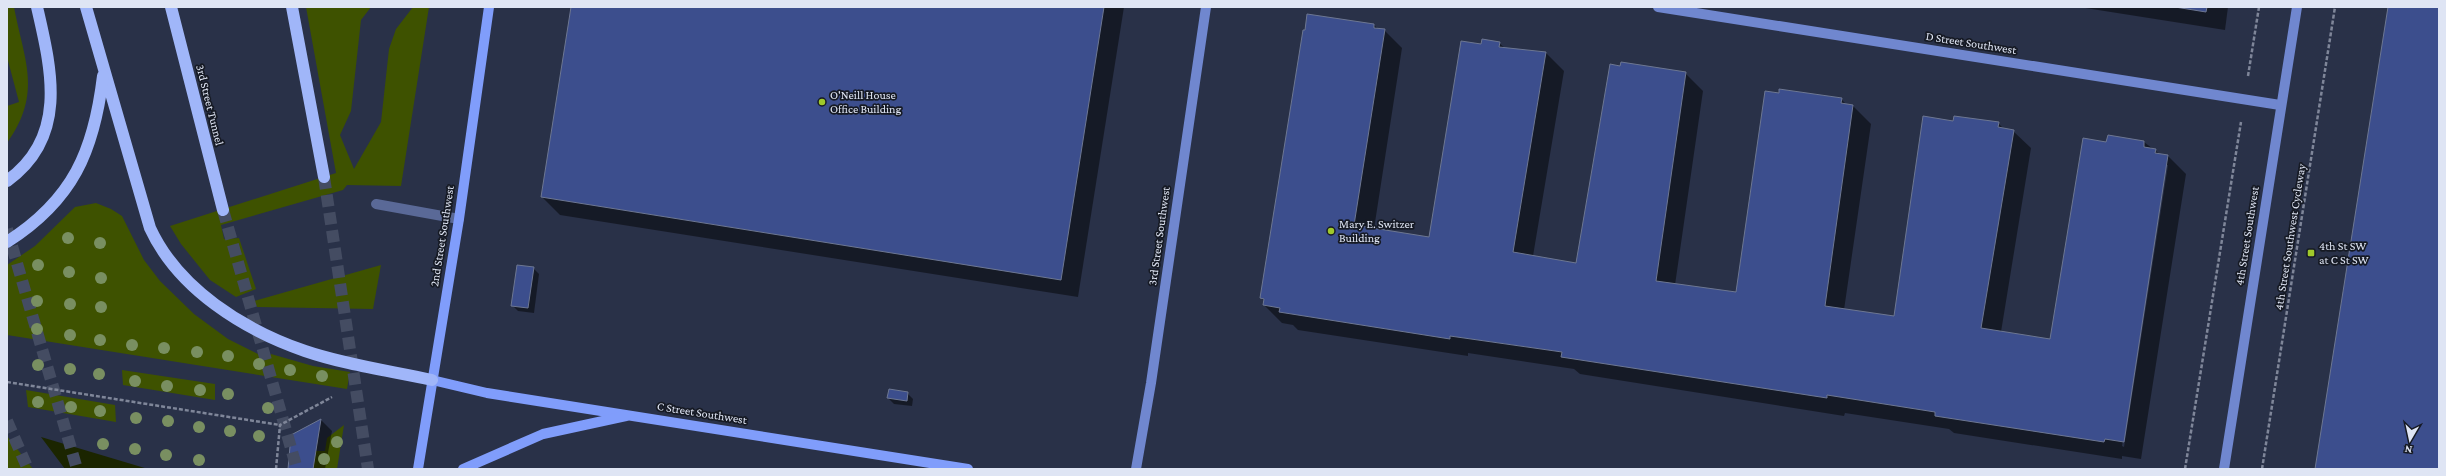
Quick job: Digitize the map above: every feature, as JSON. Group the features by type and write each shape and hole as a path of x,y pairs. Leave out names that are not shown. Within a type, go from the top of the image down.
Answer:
{"highway":[{"path":"7,181 27,162 40,141 49,117 52,94 51,72 37,7"},
{"path":"86,7 150,228 157,244 195,288 244,323 273,339 299,349 333,359 432,380"},
{"name":"3rd Street Tunnel","path":"171,7 223,210"},
{"path":"292,7 324,177"},
{"path":"7,242 38,220 71,182 93,134 104,70"}],"main road":[{"name":"2nd Street Southwest","path":"418,469 459,219 489,7"},
{"name":"C Street Southwest","path":"432,380 487,393 632,414 968,469"},
{"path":"462,469 543,434 632,414"}],"street":[{"name":"3rd Street Southwest","path":"1136,469 1152,375 1206,7"},
{"name":"D Street Southwest","path":"1658,7 2280,105"},
{"name":"4th Street Southwest","path":"2224,469 2280,105 2297,7"}],"lane":[{"path":"376,204 459,219"}],"path":[{"path":"2250,63 2259,7"},
{"name":"4th Street Southwest Cycleway","path":"2262,469 2335,7"},
{"path":"2185,469 2231,179"},
{"path":"7,382 280,426 332,397"},
{"path":"276,469 280,426"}],"green space":[{"path":"7,7 14,7 26,60 28,92 25,108 18,125 7,143 7,106 19,102 7,57"},
{"path":"306,7 371,7 361,20 351,111 340,135 354,169 381,122 389,49 396,29 413,7 429,7 401,186 347,185 343,190 221,225 224,239 239,238 256,289 236,297 210,280 181,244 170,226 336,173"},
{"path":"96,203 111,209 122,216 144,260 160,281 194,314 228,339 268,359 271,354 313,366 350,372 347,389 7,335 7,265 35,246 75,207"},
{"path":"381,265 373,309 257,307 254,301"},
{"path":"122,370 215,384 215,400 123,385"},
{"path":"26,390 115,405 116,422 28,407"},
{"path":"344,425 337,469 313,469 316,451 325,451 327,438"},
{"path":"7,436 33,469 7,469"}],"shaded area":[{"path":"41,437 148,469 65,469"}],"building":[{"name":"O'Neill House Office Building","path":"571,7 1104,7 1061,280 541,197"},
{"path":"2175,7 2207,7 2206,12"},
{"path":"2388,7 2439,7 2439,469 2315,469"},
{"name":"Mary E. Switzer Building","path":"1307,14 1374,24 1374,28 1385,29 1354,225 1429,237 1461,41 1481,44 1482,39 1500,42 1499,47 1546,52 1513,252 1576,263 1610,64 1620,66 1621,62 1686,72 1656,281 1736,292 1765,91 1779,93 1779,89 1842,98 1841,103 1853,105 1825,306 1894,316 1923,116 1953,121 1954,116 1999,122 1998,127 2014,130 1981,328 2050,339 2083,138 2106,142 2108,135 2144,141 2144,147 2156,149 2155,153 2168,155 2124,442 2105,439 2104,442 1935,416 1935,412 1827,395 1827,398 1561,357 1562,352 1450,336 1450,339 1279,312 1280,308 1263,305 1264,299 1260,298 1303,30 1305,30"},
{"path":"517,265 534,267 528,308 511,306"},
{"path":"889,389 908,392 907,401 887,398"},
{"path":"321,419 313,469 288,469 291,435"}],"tunnel":[{"path":"324,177 368,469"},
{"path":"223,210 297,469"},
{"path":"7,229 77,469"},
{"path":"7,421 28,469"}],"place":[{"name":"O'Neill House Office Building","path":"822,102"},
{"name":"Mary E. Switzer Building","path":"1331,231"},
{"name":"4th St SW at C St SW","path":"2311,253"}]}
